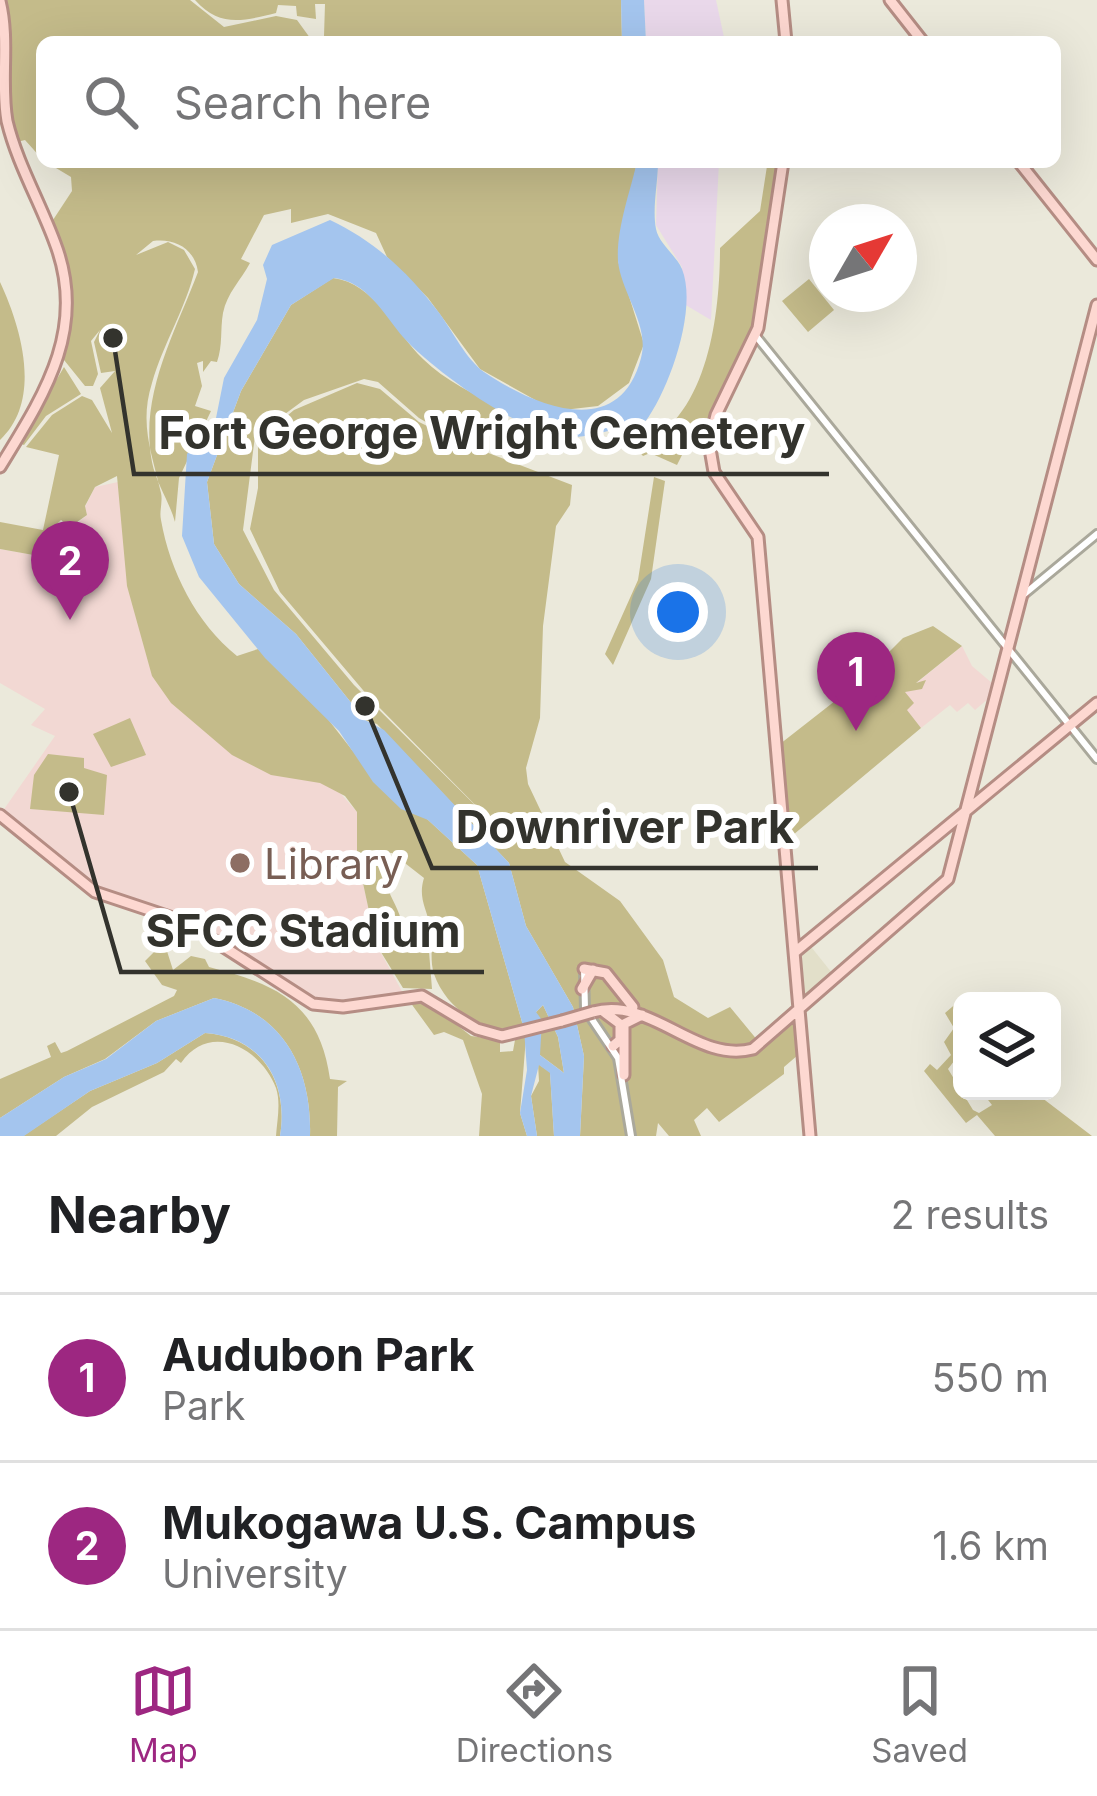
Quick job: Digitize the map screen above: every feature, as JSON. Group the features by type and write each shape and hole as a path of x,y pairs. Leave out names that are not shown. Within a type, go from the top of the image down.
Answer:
{"main road":[{"path":"782,0 785,36"},
{"path":"890,0 918,36"},
{"path":"0,1 7,44 6,121 61,258 68,303 54,375 0,467"},
{"path":"781,168 756,335 716,415 709,450 720,483 758,537 810,1136"},
{"path":"1024,168 1097,260"},
{"path":"0,815 94,892 184,922 313,1004 343,1007 422,996 488,1033 508,1036 620,1007 730,1052 759,1046 798,1005 943,886 955,826 967,805 1097,304"},
{"path":"793,953 955,826 967,805 1097,704"},
{"path":"582,989 589,970 612,980 623,999 648,1016"},
{"path":"590,1012 610,1000 612,980"},
{"path":"798,1005 804,1070"},
{"path":"590,1012 610,1013 619,1022 616,1045"},
{"path":"624,1075 616,1045 628,1018 648,1016"},
{"path":"780,1026 791,1020 797,1024"}],"street":[{"path":"756,335 1097,759"},
{"path":"1019,598 1097,534"},
{"path":"582,989 590,1012 616,1045"},
{"path":"624,1075 632,1136"}],"shaded area":[{"path":"3,0 190,0 224,27 276,16 297,20 309,36 36,36 36,152 25,140 17,142 12,124"},
{"path":"195,0 621,0 622,36 324,36 325,4 315,4 316,19 297,16 296,6 278,5 276,13 232,20 204,9"},
{"path":"644,0 716,0 724,36 646,36"},
{"path":"56,168 636,168 618,261 644,344 629,383 598,406 555,411 480,369 428,298 387,257 376,233 328,214 291,223 291,209 264,215 241,259 250,263 225,306 217,362 211,361 203,372 203,361 197,363 202,386 195,406 211,411 179,478 175,522 158,481 171,558 209,628 237,656 258,649 320,709 352,750 477,865 524,1029 495,1028 457,1009 433,968 431,931 422,897 424,878 392,853 374,852 373,866 380,866 382,855 394,864 387,885 401,920 427,926 432,989 403,988 376,944 357,855 357,812 345,796 320,783 271,775 232,755 171,703 152,676 127,586 117,476 95,487 85,506 87,515 70,527 61,520 55,526 54,544 39,556 0,549 0,522 43,530 59,455 26,447 52,415 82,396 92,400 112,433 100,388 115,371 101,373 94,342 100,330 91,341 98,374 93,386 85,386 64,360 70,288 51,223 72,191 71,177","holes":["153,241 161,241 176,243 188,251 198,272 155,389 151,453 148,398 195,269 184,250 168,242 136,255"]},
{"path":"658,168 719,168 711,320 684,304 682,267 656,225"},
{"path":"767,168 779,168 756,325 706,443 687,445 677,465 650,453 643,456 636,448 680,415 705,363 717,304 720,248 760,211"},
{"path":"333,278 361,289 432,367 503,409 465,444 572,485 570,505 556,526 543,626 540,718 526,768 528,784 565,862 620,901 663,960 674,997 708,1018 730,1007 763,1047 789,1022 796,1025 798,1055 784,1067 784,1074 719,1122 707,1108 694,1120 701,1136 669,1136 658,1123 656,1136 580,1136 584,1056 573,1007 526,926 509,863 377,724 365,720 296,634 239,584 214,544 207,482 241,391 291,305","holes":["364,379 378,382 419,418 460,442 419,422 380,389 357,383 294,410 258,440 258,488 250,529 280,592 368,696 495,825 354,685 274,590 243,530 255,436 304,400"]},
{"path":"809,279 809,312 832,312 808,332 782,301"},
{"path":"0,282 21,341 24,384 13,424 0,440"},
{"path":"64,367 81,394 46,416 24,445 19,443"},
{"path":"654,477 665,481 651,579 613,665 605,654 638,580"},
{"path":"118,482 130,554 357,812 357,855 376,944 404,995 324,1007 185,922 109,899 0,815 55,736 31,725 45,709 0,683 0,549 39,556 87,515 85,507 95,487"},
{"path":"933,626 962,646 916,683 926,680 922,689 905,692 914,703 907,710 921,728 787,840 780,744 858,683 903,638"},
{"path":"962,646 972,666 992,683 989,698 975,710 968,703 957,712 950,705 921,728 897,699"},
{"path":"130,718 146,755 111,767 93,734"},
{"path":"48,754 84,758 84,768 107,775 104,815 30,809 34,775"},
{"path":"161,922 168,926 166,948 173,970 191,956 205,959 209,967 273,989 304,1014 316,1031 330,1079 347,1081 338,1087 337,1136 310,1136 299,1067 276,1031 239,1005 214,998 156,1021 105,1059 64,1077 0,1118 0,1079 51,1057 47,1046 55,1042 61,1053 67,1051 174,996 177,990 162,985 145,961 160,946"},
{"path":"808,943 832,973 802,998 798,952"},
{"path":"410,1002 429,1003 471,1036 500,1040 500,1052 513,1051 515,1040 526,1037 520,1113 527,1136 479,1136 482,1094 463,1040 444,1032 434,1035"},
{"path":"543,1005 558,1037 564,1073 540,1055 536,1012"},
{"path":"953,1029 953,1062 948,1069 953,1077 953,1100 967,1100 979,1113 992,1105 988,1100 1045,1100 1092,1136 995,1136 977,1115 966,1123 924,1071 930,1064 937,1070 951,1055 944,1042"},
{"path":"205,1033 242,1043 267,1066 275,1081 280,1098 280,1136 276,1136 276,1088 269,1074 247,1051 220,1042 193,1050 181,1063 176,1059 164,1072 92,1107 56,1136 23,1136 90,1091 157,1063"},
{"path":"538,1064 550,1072 554,1136 537,1136 531,1096 539,1081"}],"water":[{"path":"621,0 644,0 646,36 622,36"},
{"path":"635,168 658,168 656,229 682,269 686,305 678,348 645,422 574,437 534,429 452,379 403,337 365,292 334,278 291,305 241,391 207,482 214,544 239,584 296,634 365,720 384,730 509,863 526,926 573,1007 584,1056 580,1136 554,1136 550,1073 539,1065 531,1096 537,1136 527,1136 520,1113 527,1070 524,1029 477,865 428,820 401,809 373,782 339,731 265,658 199,577 182,536 187,454 216,418 224,378 257,320 267,279 263,265 272,245 330,220 377,248 404,272 484,372 549,404 595,408 614,401 630,384 643,346 618,261 621,224","holes":["543,1005 558,1037 564,1073 540,1055 542,1020 536,1012"]},
{"path":"214,998 259,1016 289,1048 306,1089 310,1136 280,1136 280,1098 256,1053 225,1036 205,1033 157,1063 90,1091 24,1136 0,1136 0,1118 64,1077 106,1059 156,1021"}],"place":[{"name":"Fort George Wright Cemetery","path":"113,338"},
{"name":"Mukogawa U.S. Campus","path":"70,620"},
{"name":"Downriver Park","path":"365,706"},
{"name":"Audubon Park","path":"856,731"},
{"name":"SFCC Stadium","path":"69,792"},
{"name":"Library","path":"240,863"}]}
